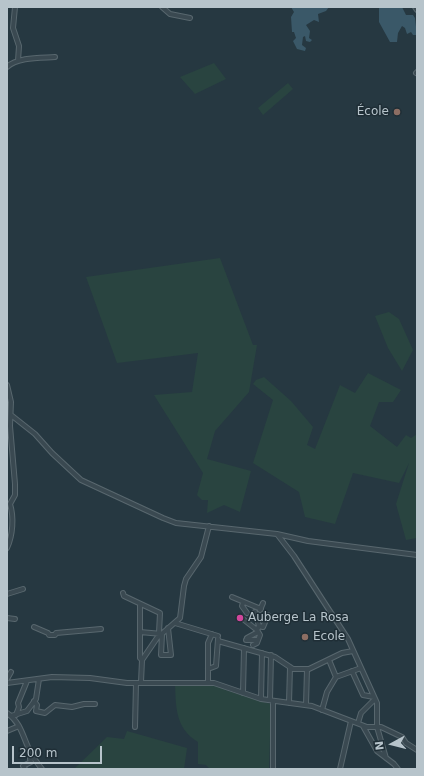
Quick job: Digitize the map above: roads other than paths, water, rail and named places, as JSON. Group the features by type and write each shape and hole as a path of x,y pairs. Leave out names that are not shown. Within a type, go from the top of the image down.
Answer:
{"street":[{"path":"15,7 13,28 19,46 18,61"},
{"path":"162,7 170,14 190,18"},
{"path":"7,67 10,63 18,61 55,57"},
{"path":"7,385 10,395 10,426 16,484 15,495 10,504 13,515 7,548"},
{"path":"11,415 35,434 52,453 86,484 99,488 171,522 209,526 224,530 244,530 277,534 308,541 417,556"},
{"path":"134,727 138,683 142,660 160,634 180,618 186,579 201,557 209,526"},
{"path":"277,534 294,556 348,639 377,704 376,727 386,758"},
{"path":"7,594 23,589"},
{"path":"123,593 124,596 160,613 161,655 171,655 168,628"},
{"path":"232,597 243,602 262,607"},
{"path":"243,602 242,606 247,613"},
{"path":"140,604 140,658 142,660"},
{"path":"253,646 260,635 255,612"},
{"path":"258,640 248,640 258,629 263,627 268,615"},
{"path":"7,618 15,619"},
{"path":"243,619 258,629"},
{"path":"175,623 212,634 244,648 271,656 293,669 307,669 342,653 353,651"},
{"path":"34,627 48,633 49,635 101,629"},
{"path":"140,632 160,634"},
{"path":"208,683 208,643 212,634"},
{"path":"208,669 216,666 218,637"},
{"path":"243,693 244,648"},
{"path":"261,699 262,653"},
{"path":"271,656 273,769"},
{"path":"329,660 336,677"},
{"path":"289,702 290,667"},
{"path":"322,710 327,692 336,677 361,668"},
{"path":"306,704 307,669"},
{"path":"352,671 364,695 374,698"},
{"path":"7,679 12,672"},
{"path":"7,683 52,677 90,678 138,683 218,684 261,699 306,704 363,726 381,727 402,737 406,743 417,750"},
{"path":"7,713 14,715 26,712 34,701 39,687 39,679"},
{"path":"14,715 18,710 18,703 28,681"},
{"path":"358,723 361,712 374,698"},
{"path":"34,701 37,705 36,711 45,713 55,705 72,707 84,704 95,704"},
{"path":"14,715 34,757 42,769"},
{"path":"340,769 351,721"},
{"path":"7,731 19,726"},
{"path":"363,726 374,747 398,769"},
{"path":"25,769 24,766 31,762 30,759 34,757"}],"water":[{"path":"291,7 329,7 326,11 318,14 319,22 314,20 306,25 310,31 309,38 312,40 310,42 306,41 305,36 303,37 302,45 306,48 305,51 297,49 293,41 296,38 294,32 292,32 291,17 294,12"},
{"path":"379,7 402,7 406,15 413,15 415,18 417,35 413,35 411,32 407,34 405,28 402,26 398,33 397,42 390,42 379,22"}],"place":[{"name":"École","path":"397,112"},
{"name":"Auberge La Rosa","path":"240,618"},
{"name":"Ecole","path":"305,637"}]}
